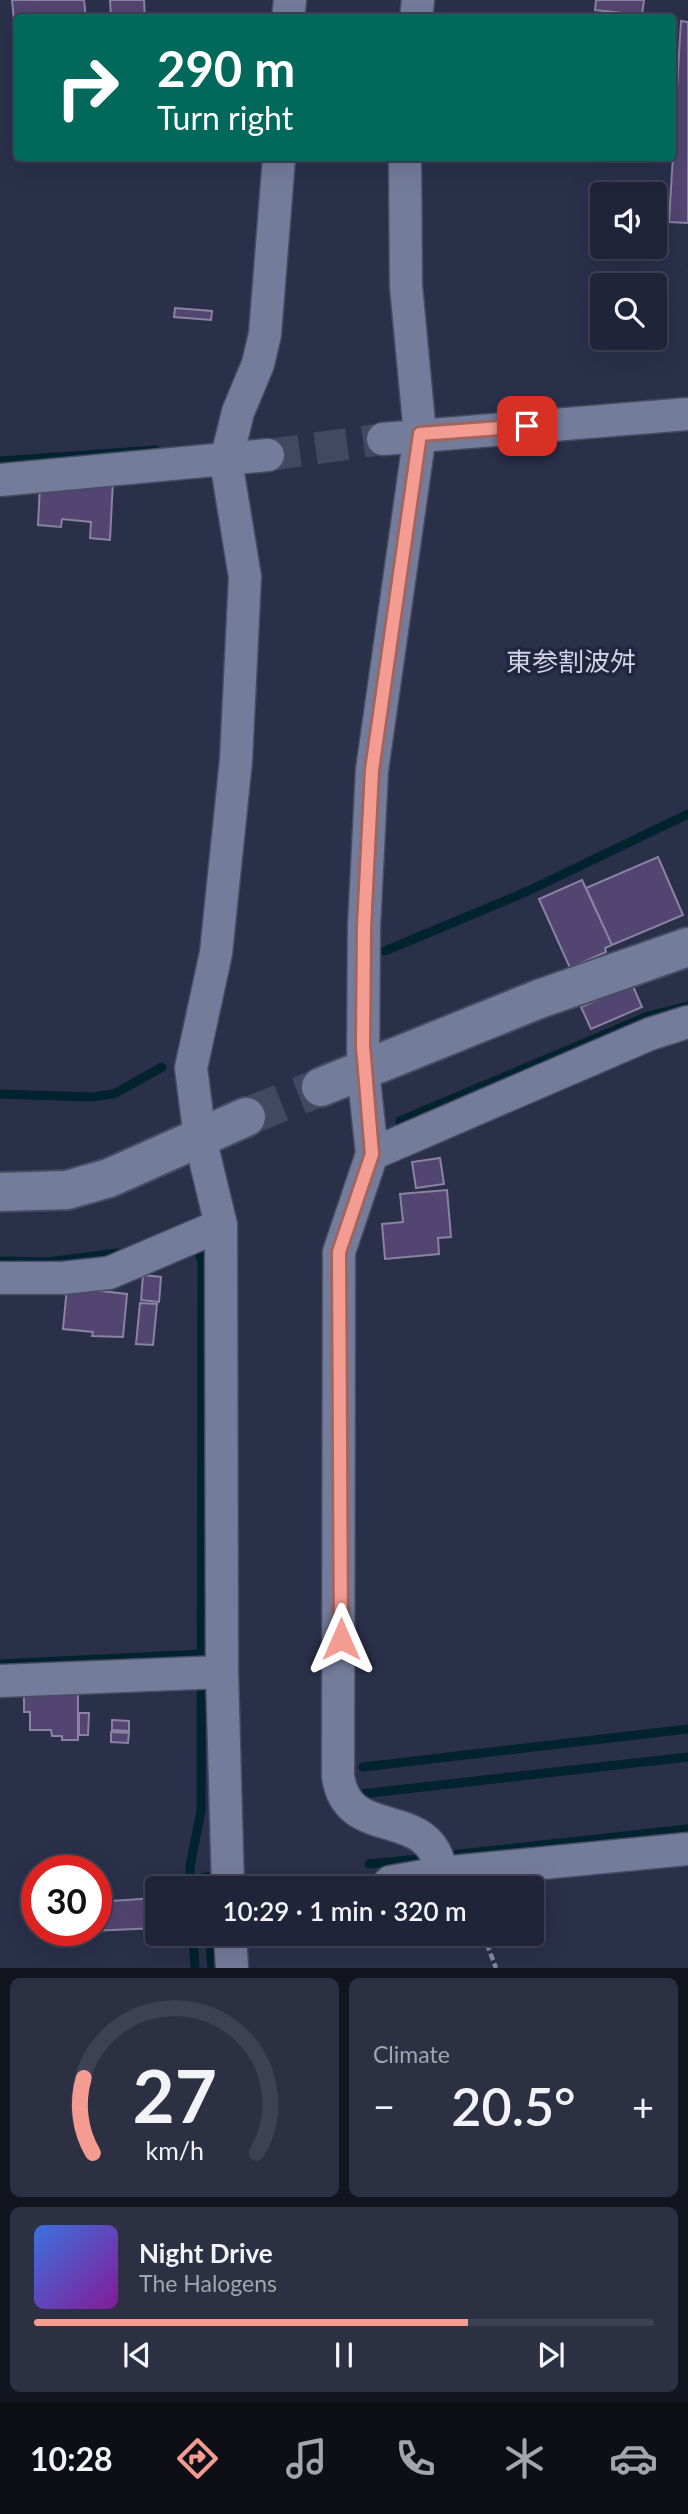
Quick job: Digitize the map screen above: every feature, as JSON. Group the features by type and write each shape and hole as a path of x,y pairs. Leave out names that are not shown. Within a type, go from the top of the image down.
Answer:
{"street":[{"path":"227,1876 208,1673 204,1233 200,1138 191,1069 216,953 236,760 245,577 226,461 238,412 258,364 265,334 279,161"},
{"path":"405,161 406,286 420,434 372,770 364,927 363,1070 372,1154 339,1252 338,1776 341,1795 351,1809 373,1820 416,1831 438,1861"},
{"path":"383,439 688,414"},
{"path":"0,480 268,455"},
{"path":"321,1087 539,999 688,947"},
{"path":"372,1154 650,1034 688,1022"},
{"path":"0,1192 77,1187 109,1178 246,1116"},
{"path":"0,1278 62,1279 109,1273 204,1233"},
{"path":"0,1681 208,1673"},
{"path":"404,1876 438,1861 688,1849"},
{"path":"231,1946 232,1968"}],"path":[{"path":"488,1946 496,1968"}],"building":[{"path":"12,0 84,0 86,14 14,14 14,21"},
{"path":"110,0 144,0 145,14 111,14"},
{"path":"596,0 644,0 642,14 595,10"},
{"path":"681,21 688,22 688,223 669,222 673,161 676,161"},
{"path":"175,308 212,311 211,320 174,317"},
{"path":"113,480 110,540 90,538 91,522 62,519 61,527 38,525 40,486"},
{"path":"658,857 683,915 612,945 586,888"},
{"path":"582,880 612,945 605,948 606,952 570,968 539,899"},
{"path":"632,984 642,1007 591,1029 581,1007"},
{"path":"440,1158 444,1184 416,1188 412,1162"},
{"path":"447,1190 451,1237 438,1238 439,1254 385,1259 382,1224 403,1222 400,1194"},
{"path":"143,1275 161,1277 159,1302 141,1300"},
{"path":"67,1287 127,1294 123,1337 92,1336 93,1332 63,1329"},
{"path":"140,1303 157,1304 153,1345 136,1344"},
{"path":"78,1688 78,1740 62,1740 62,1736 52,1736 51,1730 30,1730 30,1712 24,1712 24,1693"},
{"path":"79,1713 89,1713 88,1735 79,1735"},
{"path":"112,1720 129,1721 129,1731 112,1730"},
{"path":"111,1732 129,1733 128,1743 111,1742"},
{"path":"145,1899 145,1929 112,1930 112,1901"}],"waterway":[{"path":"0,461 156,450"},
{"path":"385,951 528,891 688,814"},
{"path":"400,1121 648,1016 688,1006"},
{"path":"0,1094 91,1097 114,1094 162,1067"},
{"path":"190,1876 201,1811 202,1262 196,1241"},
{"path":"0,1261 48,1262 117,1253"},
{"path":"0,1664 201,1654"},
{"path":"363,1767 688,1729"},
{"path":"352,1795 688,1757"},
{"path":"443,1856 688,1829"},
{"path":"369,1864 429,1858"},
{"path":"194,1946 195,1968"},
{"path":"210,1946 212,1968"}],"tunnel":[{"path":"268,455 383,439"},
{"path":"246,1117 321,1087"}],"district":[{"name":"東参割波舛","path":"571,662"}],"route":[{"path":"341,1639 339,1252 372,1154 363,1070 364,927 372,770 409,505 420,434 527,426"}]}
